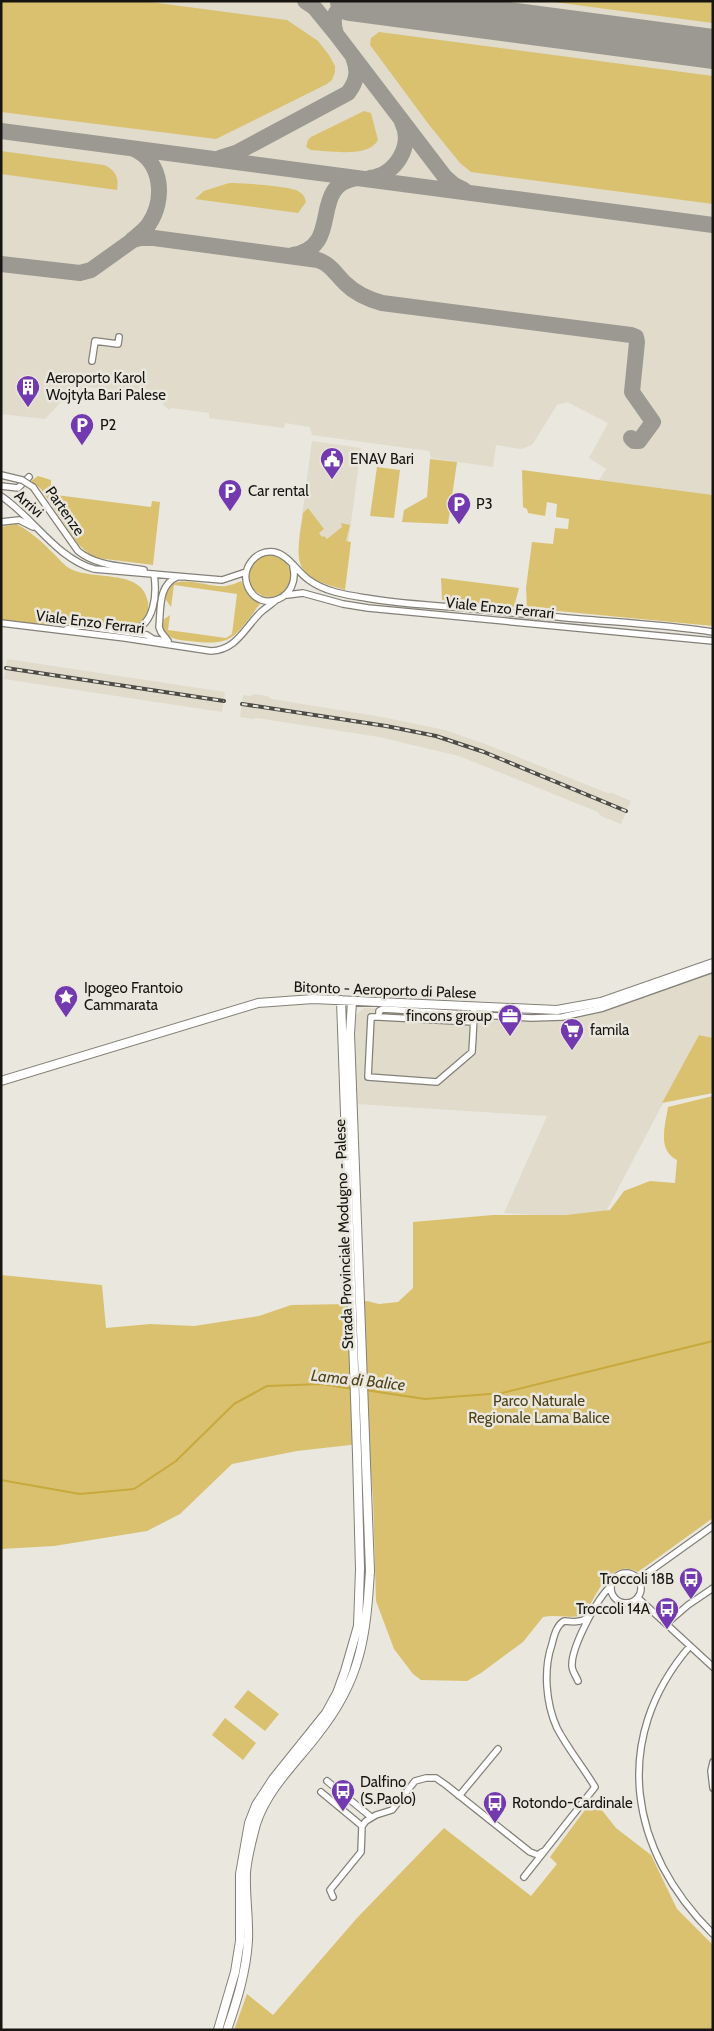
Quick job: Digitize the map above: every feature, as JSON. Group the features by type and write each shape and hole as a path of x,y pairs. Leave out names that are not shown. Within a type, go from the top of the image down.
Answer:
{"main road":[{"name":"Bitonto - Aeroporto di Palese","path":"1,1082 258,1003 288,1000 341,1000 474,1011 557,1010 601,1002 713,963"},
{"name":"Strada Provinciale Modugno - Palese","path":"227,2030 238,1999 244,1973 248,1940 246,1873 257,1822 279,1780 319,1734 345,1694 361,1649 366,1626 370,1570 366,1454 356,1317 341,1000"},
{"name":"Strada Provinciale Modugno - Palese","path":"218,2030 236,1972 240,1941 240,1874 249,1822 256,1805 273,1779 326,1712 337,1693 358,1626 360,1593 351,1044 352,1001"}],"street":[{"path":"92,361 95,341 118,344 119,337"},
{"name":"Partenze","path":"1,475 22,480 33,487 78,551 91,560 107,564 189,575 192,578"},
{"path":"1,486 18,488 29,477"},
{"name":"Arrivi","path":"1,496 16,507 69,557 83,566 154,576"},
{"path":"1,522 19,520 28,523 45,536"},
{"name":"Viale Enzo Ferrari","path":"246,572 253,559 267,552 275,552 284,556 293,567 318,586 368,599 713,632"},
{"path":"287,595 294,582 293,567"},
{"path":"154,576 222,580 246,572 248,586 254,594 263,600 276,600"},
{"path":"154,576 172,580"},
{"path":"131,632 139,629 150,616 153,608 154,576"},
{"path":"174,646 168,641 159,627 163,591 172,580 179,576"},
{"name":"Viale Enzo Ferrari","path":"1,623 174,646 220,650 234,644 261,613 276,600 287,595 303,593 343,604 368,608 713,642"},
{"path":"60,630 82,626 147,634 153,639"},
{"path":"60,630 78,629 168,641"},
{"path":"379,1017 379,1011 383,1009 474,1011 548,1018 585,1012 620,1002 713,969"},
{"path":"648,985 665,986"},
{"path":"601,1002 620,1002"},
{"path":"474,1011 474,1022 472,1052 437,1082 368,1077 371,1017 474,1022"},
{"path":"638,1579 713,1526"},
{"path":"578,1680 572,1667 573,1655 589,1617 603,1592 611,1586 616,1577 625,1573 634,1575 642,1587 638,1598 628,1603 619,1602 612,1595 611,1586"},
{"path":"666,1624 688,1605 713,1588"},
{"path":"638,1598 712,1666"},
{"path":"524,1877 595,1787 557,1727 549,1703 547,1679 549,1652 559,1624 564,1621 584,1621 589,1617"},
{"path":"690,1646 664,1680 652,1709 642,1739 639,1784 644,1820 655,1854 679,1895 713,1934"},
{"path":"459,1796 498,1749"},
{"path":"713,1762 711,1772 713,1788"},
{"path":"333,1897 330,1890 361,1852 362,1826 371,1817 392,1810 415,1781 426,1778 436,1778 530,1852 538,1854 544,1851"},
{"path":"327,1781 371,1817"},
{"path":"321,1792 362,1826"}],"shaded area":[{"path":"1,1 713,1 713,495 599,480 606,469 589,458 608,423 567,402 557,405 532,445 521,449 496,445 493,467 431,458 429,451 312,435 310,427 285,423 284,428 209,418 209,413 172,408 169,410 163,405 164,397 87,387 71,403 61,402 45,419 1,414"},
{"name":"ENAV Bari","path":"312,441 361,448 348,545 299,538"},
{"path":"7,659 225,692 222,712 4,679"},
{"path":"254,694 267,696 272,699 382,717 445,730 631,801 621,824 601,816 598,812 459,756 379,737 240,717 243,695 250,696"},
{"path":"713,967 713,1038 699,1035 602,1219 504,1213 547,1116 357,1104 354,1026 356,1015 364,1008 527,1014 575,1012 601,1006"}],"green space":[{"path":"1,1 143,1 287,20 318,41 329,55 335,66 335,72 332,80 327,84 216,139 1,112"},
{"path":"546,1 713,1 713,23"},
{"path":"379,32 713,76 713,204 471,172 460,163 430,126 370,45 371,38"},
{"path":"364,111 371,113 378,140 373,146 348,152 311,150 306,147 311,137"},
{"path":"1,151 104,165 116,175 118,182 117,190 1,174"},
{"path":"229,183 264,185 296,190 302,194 306,202 298,213 195,199 204,191"},
{"path":"430,459 457,462 448,524 402,522 404,510 427,497"},
{"path":"377,467 400,470 394,518 370,516"},
{"path":"522,470 713,495 713,626 527,608 526,588 532,542 553,544 555,528 568,529 569,519 556,517 557,504 547,502 545,516 528,513 527,509 523,507"},
{"path":"38,476 51,480 51,489 56,490 56,495 151,507 152,501 160,502 153,565 97,558 89,554 78,544 41,489 31,481"},
{"path":"308,508 324,529 319,533 322,537 324,536 327,539 342,527 341,523 350,525 346,541 351,542 345,590 314,579 306,573 301,565 299,544 303,513"},
{"path":"16,524 37,538 69,568 79,572 115,577 136,584 144,591 148,602 146,617 134,627 105,623 46,625 1,620 1,527"},
{"path":"274,555 282,558 288,564 291,576 288,588 282,594 266,597 258,594 252,588 249,572 252,564 258,558"},
{"path":"441,578 519,588 514,607 442,600"},
{"path":"241,581 249,596 260,604 245,624 232,637 216,642 182,640 175,639 163,631 163,620 170,615 168,630 226,638 232,634 237,594 174,585 171,607 166,600 166,589 172,584 179,582 226,586"},
{"path":"699,1035 713,1038 713,1093 662,1103"},
{"name":"Parco Naturale Regionale Lama Balice","path":"713,1096 713,1518 638,1572 628,1569 612,1574 600,1588 585,1614 574,1617 543,1617 523,1642 467,1681 421,1680 413,1674 394,1649 376,1601 373,1497 368,1443 297,1451 232,1464 180,1514 147,1531 54,1546 1,1549 1,1275 102,1285 106,1328 150,1324 194,1326 259,1316 291,1305 347,1304 367,1301 379,1304 398,1302 413,1288 413,1222 493,1215 566,1215 610,1210 624,1191 650,1181 675,1183 677,1160 667,1150 664,1137 668,1107"},
{"path":"248,1690 279,1714 265,1731 234,1707"},
{"path":"225,1718 256,1743 243,1760 212,1735"},
{"path":"593,1799 616,1828 651,1855 677,1909 713,1945 713,2030 234,2030 247,1994 273,2015 357,1918 444,1828 531,1896 557,1864 550,1857"}],"waterway":[{"name":"Lama di Balice","path":"365,1390 425,1399 502,1393 713,1341"},
{"name":"Lama di Balice","path":"1,1480 80,1494 134,1489 176,1461 234,1404 267,1386 322,1384 353,1389"}],"taxiway":[{"path":"305,1 314,7 336,34 445,177 454,185 464,190"},
{"path":"336,34 334,26 335,15 346,5 360,2"},
{"path":"220,158 236,153 348,93 356,76 353,57"},
{"path":"370,178 379,176 387,171 400,158 406,140 402,122"},
{"path":"1,131 713,225"},
{"path":"132,240 149,224 154,214 159,193 156,172 151,163 144,155 134,149"},
{"path":"293,255 308,250 318,241 333,192 342,183 356,178"},
{"path":"1,264 80,273 91,270 133,240 154,238 318,260 330,267 354,291 382,303 631,335 636,337 637,342 632,392 653,422 639,441 634,441 631,438"}],"runway":[{"path":"350,1 713,49"}],"railway":[{"path":"6,668 224,701"},
{"path":"242,704 386,726 436,736 484,752 626,811"}],"place":[{"name":"Aeroporto Karol Wojtyła Bari Palese","path":"28,408"},
{"name":"P2","path":"82,446"},
{"name":"ENAV Bari","path":"332,480"},
{"name":"Car rental","path":"230,512"},
{"name":"P3","path":"459,525"},
{"name":"Ipogeo Frantoio Cammarata","path":"66,1018"},
{"name":"fincons group","path":"510,1037"},
{"name":"famila","path":"572,1051"},
{"name":"Troccoli 18B","path":"691,1600"},
{"name":"Troccoli 14A","path":"667,1630"},
{"name":"Dalfino (S.Paolo)","path":"343,1812"},
{"name":"Rotondo-Cardinale","path":"495,1824"}]}
